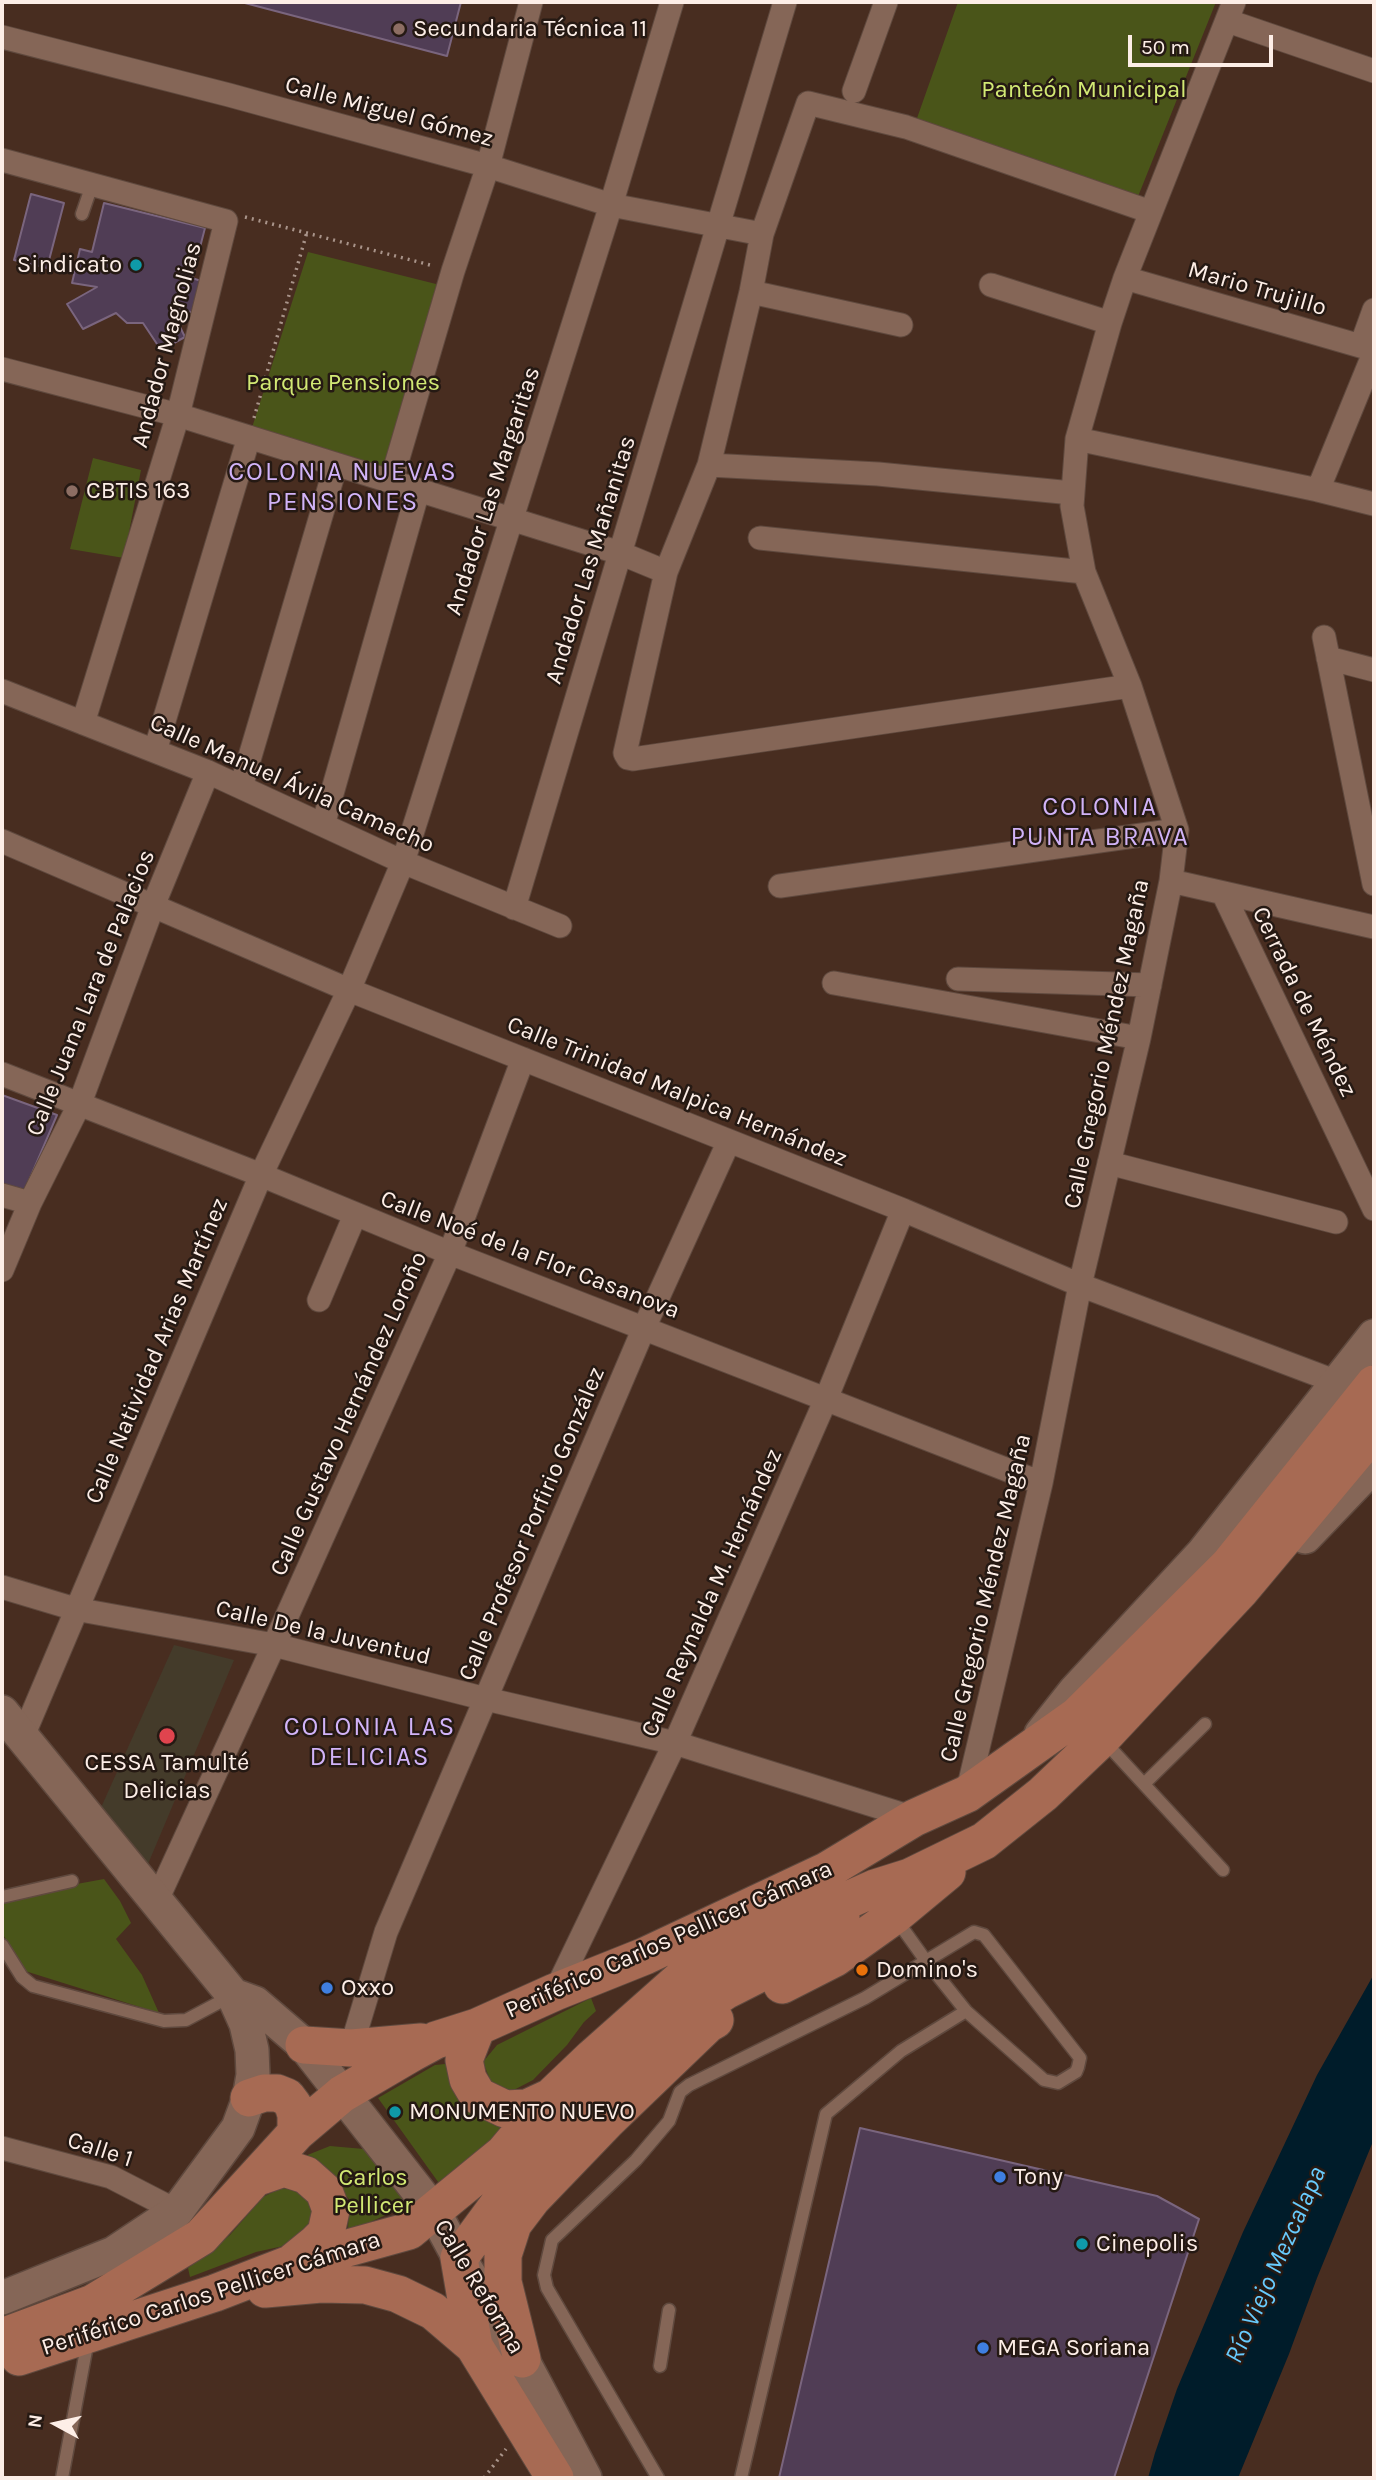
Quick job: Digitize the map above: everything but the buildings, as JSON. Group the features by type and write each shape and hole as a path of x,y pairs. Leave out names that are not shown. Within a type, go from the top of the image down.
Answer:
{"main road":[{"name":"Periférico Carlos Pellicer Cámara","path":"2,2337 93,2303 201,2236 296,2133 342,2094 436,2040 477,2027 645,1956 825,1871 914,1818 967,1794 1078,1715 1228,1566 1374,1384"},
{"path":"474,2346 459,2258 531,2160 641,2047 725,1990 790,1958 984,1841 1043,1794 1102,1738 1240,1591 1374,1432"},
{"path":"522,2359 503,2282 503,2255 513,2224 532,2199 607,2120 708,2024 835,1958 884,1902 967,1794"},
{"name":"Periférico Carlos Pellicer Cámara","path":"2,2363 290,2264 409,2231 504,2153 551,2097 691,1970 884,1902"},
{"path":"477,2027 464,2060 468,2079 478,2095 505,2109 527,2108 551,2097"},
{"path":"304,2045 351,2048 436,2040"},
{"path":"249,2098 264,2093 287,2097 296,2115 296,2133"},
{"path":"255,2178 284,2168 306,2175 324,2191 331,2210 326,2232 290,2264"},
{"path":"215,2292 321,2284 365,2285 398,2294 433,2311 474,2346 555,2478"}],"street":[{"path":"391,482 453,271 488,166 531,2"},
{"name":"Andador Las Margaritas","path":"349,990 403,862 611,205 672,2"},
{"name":"Andador Las Mañanitas","path":"514,908 785,2"},
{"path":"854,91 886,2"},
{"path":"1231,12 1374,71"},
{"name":"Calle Gregorio Méndez Magaña","path":"967,1794 1041,1483 1080,1285 1139,1038 1171,881 1177,830 1130,686 1084,572 1072,506 1077,439 1125,278 1231,12"},
{"name":"Calle Miguel Gómez","path":"2,37 229,95 488,166 611,205 762,234"},
{"path":"1130,686 633,760 625,753 666,572 709,465 751,292 762,234 808,103 906,127 1151,212"},
{"path":"2,160 226,221"},
{"name":"Andador Magnolias","path":"83,723 178,415 226,221"},
{"name":"Mario Trujillo","path":"1125,278 1370,349"},
{"path":"991,285 1110,323"},
{"path":"751,292 901,325"},
{"path":"1318,490 1370,349 1374,310"},
{"path":"2,369 178,415 620,553 666,572"},
{"path":"155,751 249,437"},
{"path":"1077,439 1374,504"},
{"path":"241,787 337,465"},
{"path":"709,465 878,474 1072,493"},
{"path":"323,825 418,491"},
{"path":"760,538 1084,572"},
{"path":"1374,670 1326,647 1371,854 1374,884"},
{"name":"Calle Manuel Ávila Camacho","path":"2,691 208,772 403,862 560,926"},
{"name":"Calle Juana Lara de Palacios","path":"2,1270 30,1203 80,1103 153,906 208,772"},
{"path":"780,887 1177,830"},
{"name":"Calle Trinidad Malpica Hernández","path":"2,841 349,990 903,1210 1080,1285 1337,1382"},
{"path":"1171,881 1374,927"},
{"name":"Cerrada de Méndez","path":"1223,893 1374,1209"},
{"path":"958,979 1150,985"},
{"path":"834,983 1139,1038"},
{"name":"Calle Natividad Arias Martínez","path":"12,1724 75,1609 261,1175 349,990"},
{"name":"Calle Gustavo Hernández Loroño","path":"157,1900 450,1253 523,1059"},
{"name":"Calle Noé de la Flor Casanova","path":"2,1074 261,1175 355,1216 1041,1483"},
{"name":"Calle Profesor Porfirio González","path":"351,2048 386,1932 644,1328 729,1141"},
{"path":"1109,1163 1336,1222"},
{"path":"2,1195 30,1203"},
{"name":"Calle Reynalda M. Hernández","path":"555,1992 675,1743 826,1399 903,1210"},
{"path":"319,1300 355,1216"},
{"path":"1031,1747 1075,1691 1203,1553 1374,1336"},
{"path":"1266,1558 1304,1538 1374,1465"},
{"name":"Calle De la Juventud","path":"2,1587 75,1609 274,1645 486,1699 675,1743 914,1818"},
{"path":"5,2294 114,2253 177,2211 238,2128 249,2098 253,2075 252,2050 246,2024 233,1995 12,1724"},
{"name":"Calle Reforma","path":"233,1995 255,2003 304,2045 433,2210 459,2258 522,2359 585,2478"},
{"name":"Calle 1","path":"2,2148 111,2177 177,2211"}],"lane":[{"path":"82,214 92,184"},
{"path":"1144,1784 1205,1724"},
{"path":"1102,1738 1223,1870"},
{"path":"2,1897 72,1881"},
{"path":"658,2478 547,2288 544,2275 552,2240 636,2160 669,2121 680,2092 689,2085 865,1998 926,1961 974,1931 984,1935 1080,2058 1079,2067 1076,2072 1058,2083 1044,2080 966,2011 926,1961 884,1902"},
{"path":"2,1945 22,1977 33,1986 164,2021 186,2020 233,1995"},
{"path":"741,2478 826,2113 901,2051 966,2011"},
{"path":"660,2366 669,2310"},
{"path":"62,2478 90,2332"}],"path":[{"path":"226,221 238,215 453,271"},
{"path":"249,437 307,232"}],"shaded area":[{"name":"CESSA Tamulté Delicias","path":"174,1645 234,1660 148,1864 99,1812"}],"green space":[{"name":"Panteón Municipal","path":"958,2 1216,2 1135,204 916,121"},
{"name":"Parque Pensiones","path":"308,252 448,287 391,482 249,437"},
{"path":"93,458 141,470 124,558 70,549"},
{"path":"104,1879 120,1901 131,1923 116,1939 142,1975 159,2013 25,1971 2,1933 2,1901"},
{"path":"591,1998 596,2011 533,2080 510,2092 491,2082 483,2062 497,2045"},
{"path":"455,2063 506,2120 489,2144 441,2186 378,2098 435,2065"},
{"name":"Carlos Pellicer","path":"330,2146 364,2149 382,2160 396,2178 406,2206 348,2232 349,2199 305,2156"},
{"path":"296,2188 305,2196 315,2214 307,2233 288,2245 256,2252 190,2277 188,2268 230,2235 263,2197 279,2189"}],"water":[{"name":"Río Viejo Mezcalapa","path":"1374,1974 1374,2139 1238,2478 1148,2478 1177,2389 1243,2232 1317,2075"}],"place":[{"name":"Secundaria Técnica 11","path":"399,29"},
{"name":"Sindicato","path":"136,265"},
{"name":"CBTIS 163","path":"72,491"},
{"name":"CESSA Tamulté Delicias","path":"167,1736"},
{"name":"Domino's","path":"862,1970"},
{"name":"Oxxo","path":"327,1988"},
{"name":"MONUMENTO NUEVO","path":"395,2112"},
{"name":"Tony","path":"1000,2177"},
{"name":"Cinepolis","path":"1082,2244"},
{"name":"MEGA Soriana","path":"983,2348"}],"district":[{"name":"COLONIA NUEVAS PENSIONES","path":"343,488"},
{"name":"COLONIA PUNTA BRAVA","path":"1100,823"},
{"name":"COLONIA LAS DELICIAS","path":"370,1743"}]}
